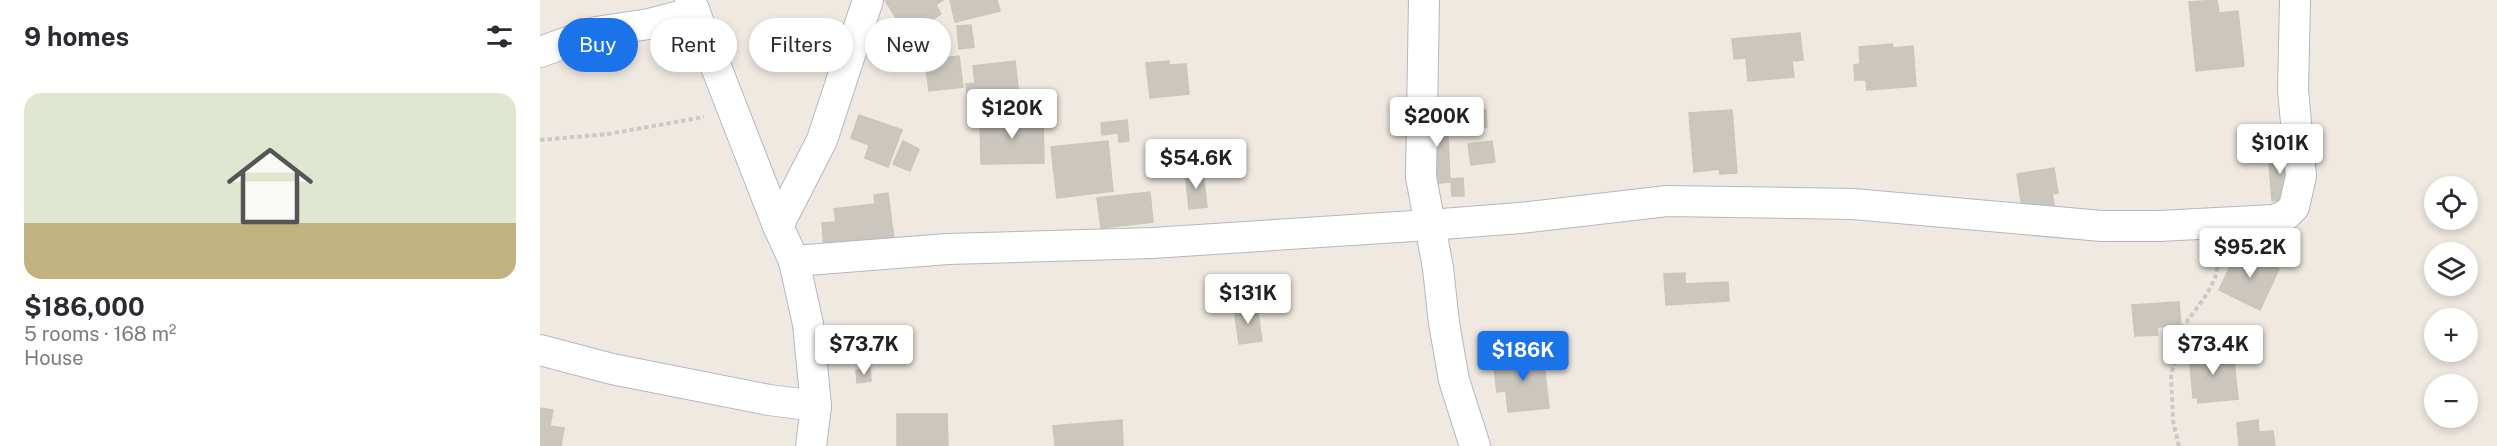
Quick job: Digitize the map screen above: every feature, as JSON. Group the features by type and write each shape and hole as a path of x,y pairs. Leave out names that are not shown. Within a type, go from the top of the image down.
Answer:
{"street":[{"path":"778,226 822,140 868,0"},
{"path":"1424,0 1421,177 1438,268 1444,323 1454,380 1476,446"},
{"path":"795,261 948,249 1152,243 1429,225 1520,218 1667,201 1853,204 2102,226 2274,220 2286,215 2294,207 2301,176 2293,90 2295,0"},
{"path":"540,52 596,32 649,24 692,6 778,226 795,261 808,324 816,406 811,446"},
{"path":"540,350 612,369 769,400 816,406"}],"path":[{"path":"540,140 608,134 734,110"},
{"path":"2180,446 2173,421 2170,374 2176,359 2176,342 2183,327 2207,294 2215,278 2228,223"}],"building":[{"path":"885,0 943,0 936,5 941,14 935,18 896,18"},
{"path":"950,0 997,0 1000,11 955,22"},
{"path":"2217,0 2219,13 2238,11 2244,66 2196,71 2189,2"},
{"path":"971,25 974,47 959,49 957,26"},
{"path":"1800,33 1803,60 1792,61 1794,77 1748,81 1746,58 1734,59 1732,39"},
{"path":"1892,44 1893,48 1913,46 1916,86 1867,90 1866,80 1855,80 1854,65 1860,64 1859,47"},
{"path":"959,56 963,87 929,91 927,72 951,72 951,57"},
{"path":"1015,61 1020,104 969,110 966,84 975,83 973,66"},
{"path":"1169,61 1169,65 1186,64 1189,94 1150,98 1146,63"},
{"path":"1050,95 1051,107 1024,109 1023,97"},
{"path":"1486,110 1487,127 1453,131 1451,115"},
{"path":"1732,110 1737,173 1720,174 1719,169 1694,172 1689,113"},
{"path":"1447,113 1450,182 1428,184 1425,114"},
{"path":"859,115 902,130 888,167 865,158 869,145 851,138"},
{"path":"980,116 1043,116 1044,163 981,164"},
{"path":"1127,120 1129,141 1119,142 1118,133 1102,135 1101,123"},
{"path":"903,141 919,149 910,171 893,164"},
{"path":"1108,141 1113,191 1057,198 1051,147"},
{"path":"1492,141 1495,162 1471,165 1468,144"},
{"path":"2288,148 2293,199 2272,201 2268,151"},
{"path":"2054,168 2058,193 2052,194 2055,209 2023,214 2017,174"},
{"path":"1203,171 1207,207 1189,209 1185,172"},
{"path":"1463,178 1464,196 1452,196 1451,179"},
{"path":"1150,192 1153,222 1101,228 1097,198"},
{"path":"888,193 894,240 824,248 822,223 836,222 834,209 875,204 874,195"},
{"path":"2237,252 2253,260 2256,253 2274,261 2272,265 2279,269 2260,310 2219,290"},
{"path":"1685,273 1685,284 1728,282 1729,301 1666,305 1664,274"},
{"path":"2179,302 2181,325 2157,327 2158,335 2135,336 2132,305"},
{"path":"1257,306 1262,341 1239,344 1234,309"},
{"path":"880,330 881,342 886,341 887,350 869,352 866,332"},
{"path":"2224,347 2226,362 2234,361 2238,399 2198,403 2197,397 2193,398 2189,351"},
{"path":"1543,354 1549,408 1508,412 1506,391 1497,392 1493,360"},
{"path":"870,368 871,381 857,383 856,370"},
{"path":"540,408 553,410 550,426 564,428 561,446 540,446"},
{"path":"897,414 947,414 948,446 897,446"},
{"path":"1122,420 1123,446 1055,446 1053,426"},
{"path":"2258,420 2259,432 2273,431 2275,446 2239,446 2237,423"}]}
